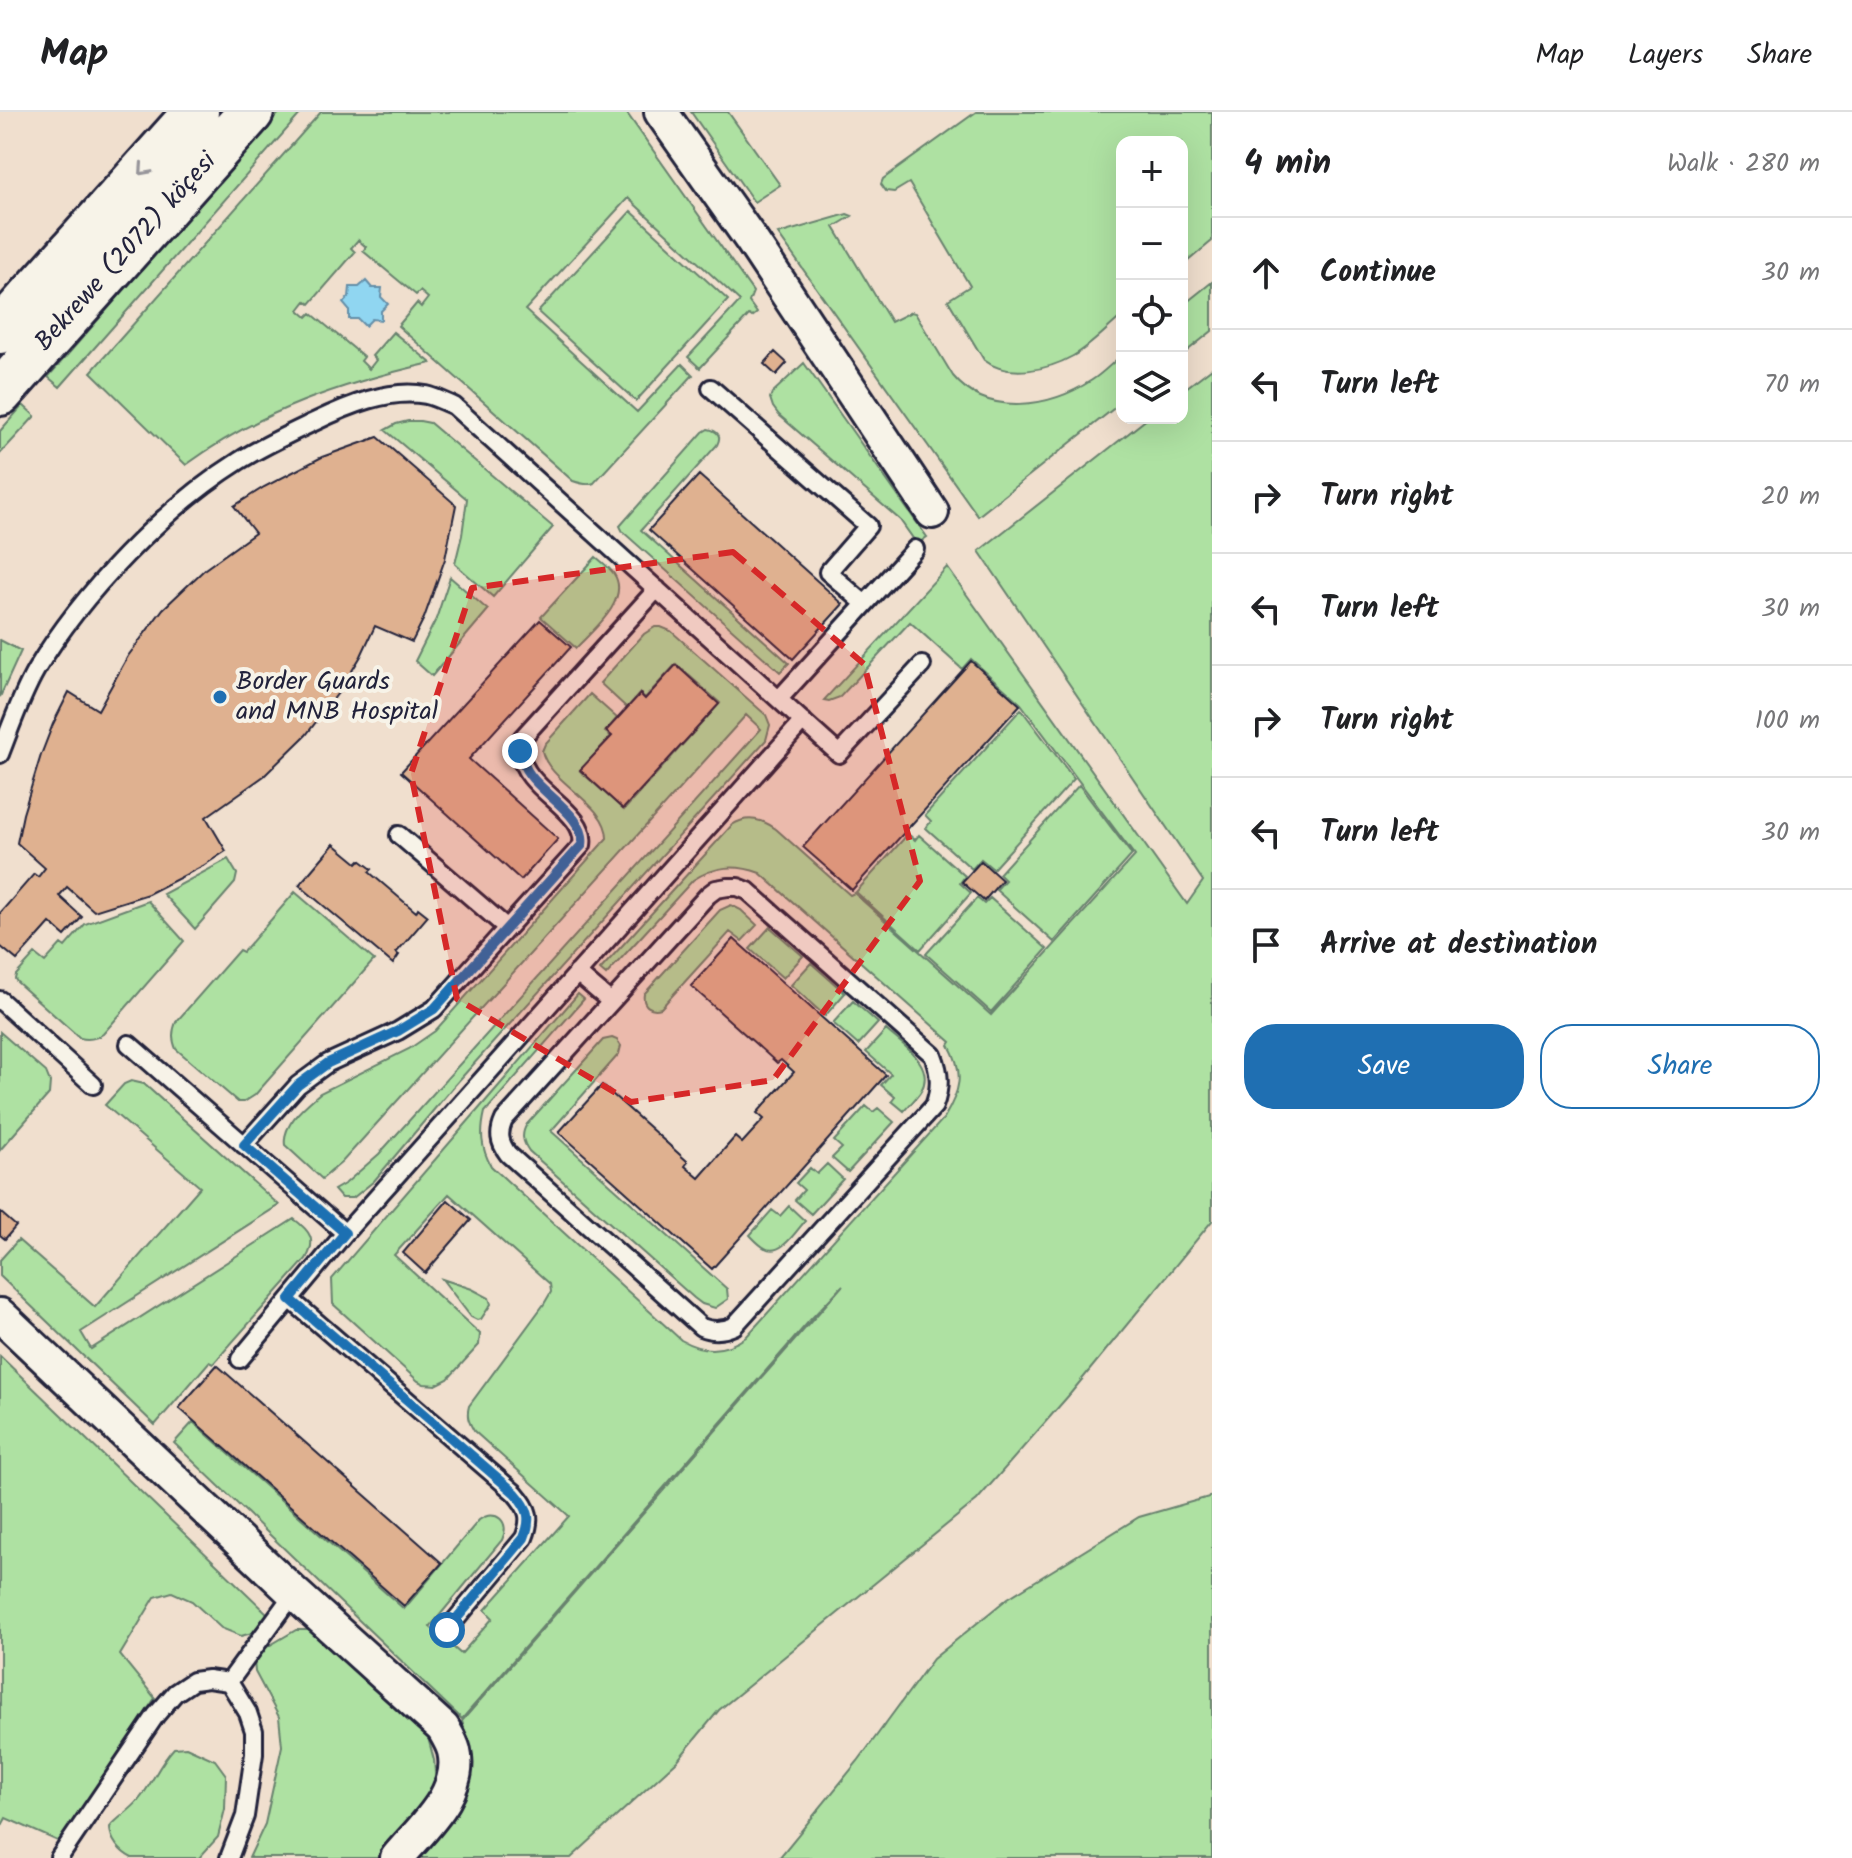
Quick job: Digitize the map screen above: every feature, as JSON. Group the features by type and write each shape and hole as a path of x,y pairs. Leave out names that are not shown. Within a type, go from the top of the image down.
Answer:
{"main road":[{"name":"Bekrewe (2072) köçesi","path":"0,331 196,112"},
{"name":"Bekrewe (2072) köçesi","path":"0,393 251,112"}],"street":[{"path":"661,112 750,238 932,512"},
{"path":"0,1315 294,1593 443,1728 454,1751 455,1779 447,1798 397,1858"}],"lane":[{"path":"711,388 868,526 828,572 865,604"},
{"path":"0,754 36,671 72,619 121,560 182,502 239,461 288,434 337,411 376,398 404,394 427,395 454,406 839,754 922,665"},
{"path":"779,699 915,549"},
{"path":"244,1145 298,1085 328,1063 398,1031 434,1009 582,845 584,835 577,822 531,778 524,766 520,751 522,738 657,589"},
{"path":"240,1359 345,1233 803,721"},
{"path":"399,835 507,928"},
{"path":"738,887 748,891 933,1055 938,1067 940,1081 934,1106 734,1326 726,1330 701,1327 502,1146 500,1129 504,1120 611,1002 708,895 716,889 738,887"},
{"path":"577,973 611,1002"},
{"path":"0,1000 93,1085"},
{"path":"129,1044 345,1233"},
{"path":"290,1299 525,1504 529,1516 524,1538 447,1630"},
{"path":"229,1682 294,1593"},
{"path":"59,1858 156,1715 175,1693 193,1681 208,1679 229,1682"},
{"path":"229,1682 248,1713 254,1731 254,1754 245,1816 229,1858"}],"highlighted area":[{"path":"733,552 864,664 920,881 773,1080 631,1102 457,999 411,774 472,588"}],"green space":[{"path":"280,112 302,112 60,387 48,377"},
{"path":"321,112 626,112 753,292 749,302 757,313 752,317 749,315 700,368 688,357 740,301 628,198 525,310 637,412 682,364 693,375 594,483 584,484 573,481 398,326 417,303 421,307 428,298 420,291 416,295 363,251 366,247 358,240 351,248 355,252 310,304 306,301 299,310 307,317 311,313 364,357 361,361 369,369 376,360 372,356 393,332 431,363 303,401 243,429 186,465 91,372"},
{"path":"691,112 728,112 780,185 754,202"},
{"path":"976,112 1212,112 1212,241 1188,261 1188,136 1116,136 1116,321 1073,356 1040,368 1016,371 994,366 984,360 948,300 970,286 909,183 894,192 886,191 881,184 883,179"},
{"path":"631,211 728,300 636,401 538,312"},
{"path":"847,214 852,216 834,227 891,322 915,313 953,376 967,389 984,398 1020,404 1058,397 1096,377 1116,360 1116,407 978,516 778,234"},
{"path":"1212,282 1212,331 1188,350 1188,301"},
{"path":"804,363 927,537 917,544 900,520 773,407 772,393"},
{"path":"1212,368 1212,1221 1070,1394 977,1500 719,1710 677,1761 571,1858 411,1858 451,1811 469,1783 471,1760 462,1721 843,1285 462,1719 174,1443 193,1422 404,1609 479,1520 496,1516 505,1528 502,1540 430,1627 461,1654 493,1618 485,1610 569,1516 474,1431 468,1416 469,1406 544,1304 551,1292 550,1284 449,1194 394,1255 480,1334 479,1345 448,1379 436,1385 418,1381 333,1304 332,1279 578,994 584,999 485,1112 482,1134 485,1153 491,1166 681,1340 698,1347 722,1348 746,1337 944,1118 957,1091 959,1074 949,1045 951,1042 760,873 742,868 725,868 693,880 606,975 600,970 732,825 743,820 754,820 776,829 850,895 854,893 991,1015 1135,856 1021,704 971,659 962,669 910,622 840,697 824,700 947,567 1187,904 1203,881 979,551 1140,424 1188,424 1188,386"},
{"path":"23,405 35,416 0,454 0,431"},
{"path":"408,421 430,423 553,527 493,597 455,564 467,499 385,430"},
{"path":"708,429 718,434 717,445 641,530 789,663 780,672 623,532 620,526"},
{"path":"596,557 614,574 618,584 617,594 600,624 576,648 541,617"},
{"path":"450,577 488,610 432,676 415,661 436,619"},
{"path":"655,627 671,631 766,715 770,725 766,740 453,1087 374,1181 353,1198 341,1198 334,1190 379,1154 761,729 746,715 342,1162 322,1179 285,1145 291,1123 320,1093 409,1049 435,1031 607,838 598,814 555,773 542,751 590,694 617,718 605,732 611,736 580,771 624,810 720,703 676,664 645,698 640,693 627,708 600,683 644,634"},
{"path":"0,640 21,651 0,697"},
{"path":"1021,709 1074,779 993,869 981,859 972,869 926,828 931,821 925,815"},
{"path":"1079,785 1132,855 1054,942 996,890 1005,880 999,874"},
{"path":"908,834 915,840 919,835 965,876 960,883 971,893 920,950 856,892"},
{"path":"228,859 237,874 235,883 195,929 163,894"},
{"path":"295,892 374,960 255,1095 238,1102 176,1049 174,1029 176,1022 239,950 243,952"},
{"path":"977,898 984,904 990,898 1047,949 991,1012 926,954"},
{"path":"148,901 184,941 100,1036 80,1038 15,979 35,954 45,962 61,944 65,947 85,924"},
{"path":"731,905 757,925 742,941 730,932 661,1008 648,1007 644,994 720,910"},
{"path":"770,927 803,956 783,978 750,949"},
{"path":"811,963 845,993 825,1016 791,985"},
{"path":"853,1001 878,1023 858,1045 833,1023"},
{"path":"886,1030 916,1056 924,1073 921,1091 904,1111 892,1101 895,1097 881,1085 891,1074 866,1052"},
{"path":"0,1032 46,1072 50,1082 49,1094 0,1150"},
{"path":"612,1038 621,1046 619,1054 551,1131 727,1289 728,1299 715,1308 694,1298 529,1151 525,1144 523,1134 527,1124 603,1040"},
{"path":"131,1081 144,1084 279,1205 81,1332 91,1349 294,1219 308,1232 311,1241 306,1259 213,1364 209,1362 155,1425 0,1276 0,1260 18,1240 95,1307 200,1187 105,1105 124,1084"},
{"path":"866,1106 873,1112 878,1108 894,1122 848,1172 832,1158 842,1148 834,1141"},
{"path":"827,1164 843,1179 811,1214 795,1200 804,1190 796,1183 810,1168 817,1174"},
{"path":"789,1206 805,1221 782,1246 771,1250 765,1248 750,1235 772,1210 780,1216"},
{"path":"442,1279 489,1298 491,1304 481,1319 471,1317"},
{"path":"0,1356 269,1615 252,1633 241,1636 221,1628 192,1601 172,1592 155,1597 120,1655 155,1698 60,1842 6,1818 0,1829"},
{"path":"1212,1496 1212,1858 779,1858 858,1761 933,1659 1008,1598 1139,1517"},
{"path":"296,1630 308,1630 317,1635 427,1734 434,1760 436,1787 385,1858 249,1858 265,1824 282,1746 279,1717 255,1672 254,1660 262,1650"},
{"path":"186,1747 215,1760 226,1775 225,1809 218,1837 199,1858 132,1858 116,1845 110,1827 138,1801 174,1748"}],"water":[{"path":"366,281 372,288 382,288 381,297 388,304 381,311 381,320 372,319 365,326 358,319 349,319 349,310 343,303 349,297 350,287 359,287"}],"building":[{"path":"775,352 787,363 776,375 764,364"},
{"name":"Border Guards and MNB Hospital","path":"378,437 456,505 445,559 412,642 375,626 341,689 306,735 264,776 206,817 226,851 148,894 94,911 67,887 59,896 82,917 65,936 50,923 17,960 0,946 0,913 34,874 38,877 45,868 17,843 41,755 69,692 98,710 128,656 163,609 205,569 255,533 234,506 322,457"},
{"path":"699,475 843,604 793,659 649,530"},
{"path":"540,620 571,647 469,759 558,839 521,880 401,772"},
{"path":"971,661 1020,705 852,890 803,847"},
{"path":"676,665 719,704 623,809 580,770 612,736 606,731 640,694 645,699"},
{"path":"334,844 357,863 360,860 372,869 369,872 416,912 418,908 428,916 396,953 399,955 393,964 299,885"},
{"path":"981,861 1002,880 984,901 962,882"},
{"path":"734,939 886,1075 712,1269 559,1132 602,1085 688,1162 685,1166 699,1178 735,1137 742,1143 764,1119 757,1113 794,1072 781,1060 777,1063 691,986"},
{"path":"448,1200 471,1220 425,1273 403,1253"},
{"path":"0,1212 16,1226 5,1239 0,1235"},
{"path":"217,1365 442,1563 404,1606 179,1408"}],"place":[{"name":"Border Guards and MNB Hospital","path":"220,697"}],"route":[{"path":"447,1630 524,1538 529,1516 525,1504 290,1299 345,1233 244,1145 298,1085 328,1063 398,1031 434,1009 582,845 584,835 577,822 531,778 520,751"}]}
